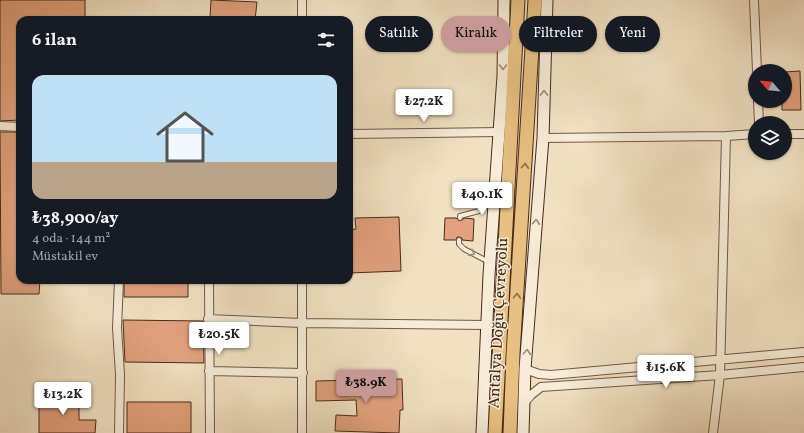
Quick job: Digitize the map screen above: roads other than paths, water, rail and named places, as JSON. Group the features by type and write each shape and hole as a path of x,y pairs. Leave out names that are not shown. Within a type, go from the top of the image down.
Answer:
{"main road":[{"name":"Antalya Doğu Çevreyolu","path":"495,433 518,0"},
{"name":"Antalya Doğu Çevreyolu","path":"510,433 513,354 535,0"}],"street":[{"path":"302,0 302,16"},
{"path":"482,433 490,263 502,76 504,0"},
{"path":"523,433 525,369 543,138 547,0"},
{"path":"754,0 757,64"},
{"path":"0,126 16,127"},
{"path":"353,134 499,132"},
{"path":"543,138 748,134"},
{"path":"792,134 804,134"},
{"path":"713,433 721,359 726,136"},
{"path":"119,284 119,433"},
{"path":"209,284 210,433"},
{"path":"302,284 302,433"},
{"path":"208,320 302,323 487,325"},
{"path":"525,369 539,374 551,375 804,352"},
{"path":"524,403 531,395 541,388 720,375 804,367"},
{"path":"209,371 303,373"}],"lane":[{"path":"460,218 460,216 479,211 494,199"},
{"path":"459,240 459,244 464,249 490,263"}]}
